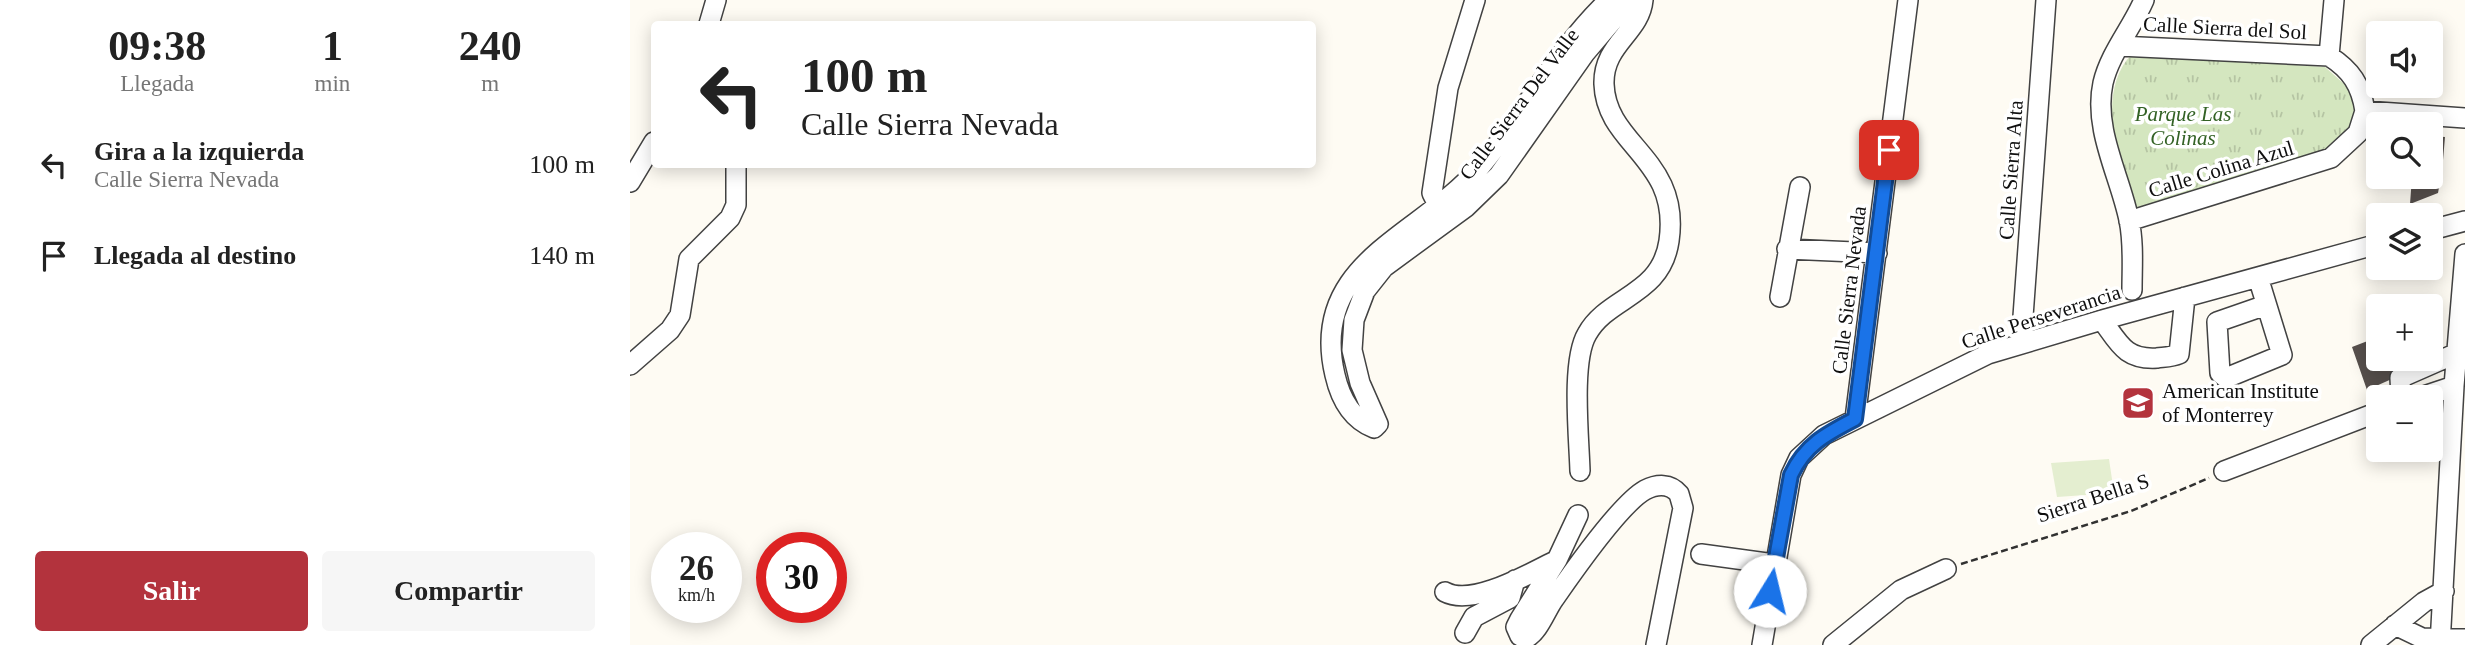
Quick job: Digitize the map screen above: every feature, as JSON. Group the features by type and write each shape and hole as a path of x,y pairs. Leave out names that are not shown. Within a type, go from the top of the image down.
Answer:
{"street":[{"path":"1438,205 1433,193 1448,88 1475,0"},
{"name":"Calle Sierra Del Valle","path":"1609,0 1573,39 1485,161 1438,205 1371,256 1344,288 1336,305 1330,345 1338,388 1350,410 1372,428 1377,427 1377,417 1360,383 1352,343 1354,320 1365,291 1384,267 1466,207 1499,175 1585,53 1630,0"},
{"path":"1580,471 1579,366 1584,340 1594,326 1655,276 1665,260 1669,242 1668,203 1660,177 1612,115 1604,83 1608,59 1640,15 1643,0"},
{"name":"Calle Sierra Nevada","path":"1855,419 1908,0"},
{"name":"Calle Sierra Alta","path":"2021,344 2046,0"},
{"name":"Calle Colina Azul","path":"2144,0 2103,83 2102,100 2108,149 2129,221 2331,158 2358,133 2365,111"},
{"path":"2334,0 2329,56 2349,71 2358,83 2365,111 2465,118"},
{"name":"Calle Sierra del Sol","path":"2119,46 2329,56"},
{"path":"630,181 651,147"},
{"path":"630,365 670,330 680,315 689,259 730,218 736,205 736,168"},
{"path":"1780,297 1800,187"},
{"path":"2129,221 2132,290"},
{"path":"2443,227 2465,221"},
{"name":"Calle Perseverancia","path":"1762,645 1791,475 1799,458 1824,435 1959,368 2021,344 2366,247"},
{"path":"1787,249 1877,253"},
{"path":"2440,642 2458,442 2454,386 2465,254"},
{"path":"2258,277 2266,305"},
{"path":"2102,320 2132,356 2146,359 2176,356 2182,344 2185,297"},
{"path":"2400,385 2400,378 2457,353"},
{"path":"2443,390 2454,386"},
{"path":"2224,471 2366,417"},
{"path":"1578,514 1528,623 1630,502 1652,487 1674,488 1682,499 1683,508 1656,645"},
{"path":"1701,554 1774,564"},
{"path":"1445,592 1453,596 1474,595 1516,580 1557,560"},
{"path":"1833,645 1901,590 1946,569"},
{"path":"1465,633 1474,617 1510,598 1516,580"},
{"path":"2384,637 2424,601 2444,591"},
{"path":"2384,637 2421,638 2440,642 2465,639"}],"path":[{"name":"Sierra Bella S","path":"1946,569 2131,511 2224,471"}],"green space":[{"name":"Parque Las Colinas","path":"2132,54 2325,67 2351,90 2356,122 2335,147 2166,201 2137,207 2117,150 2112,108 2114,88 2121,70"},
{"path":"2109,459 2114,493 2057,497 2051,463"}],"building":[{"path":"2411,189 2439,189 2438,193 2410,203"},
{"path":"2366,342 2366,371 2391,371 2394,378 2366,387 2352,347"}],"place":[{"name":"American Institute of Monterrey","path":"2138,403"}],"route":[{"path":"1770,591 1791,475 1799,458 1810,445 1824,435 1855,419 1889,150"}]}
